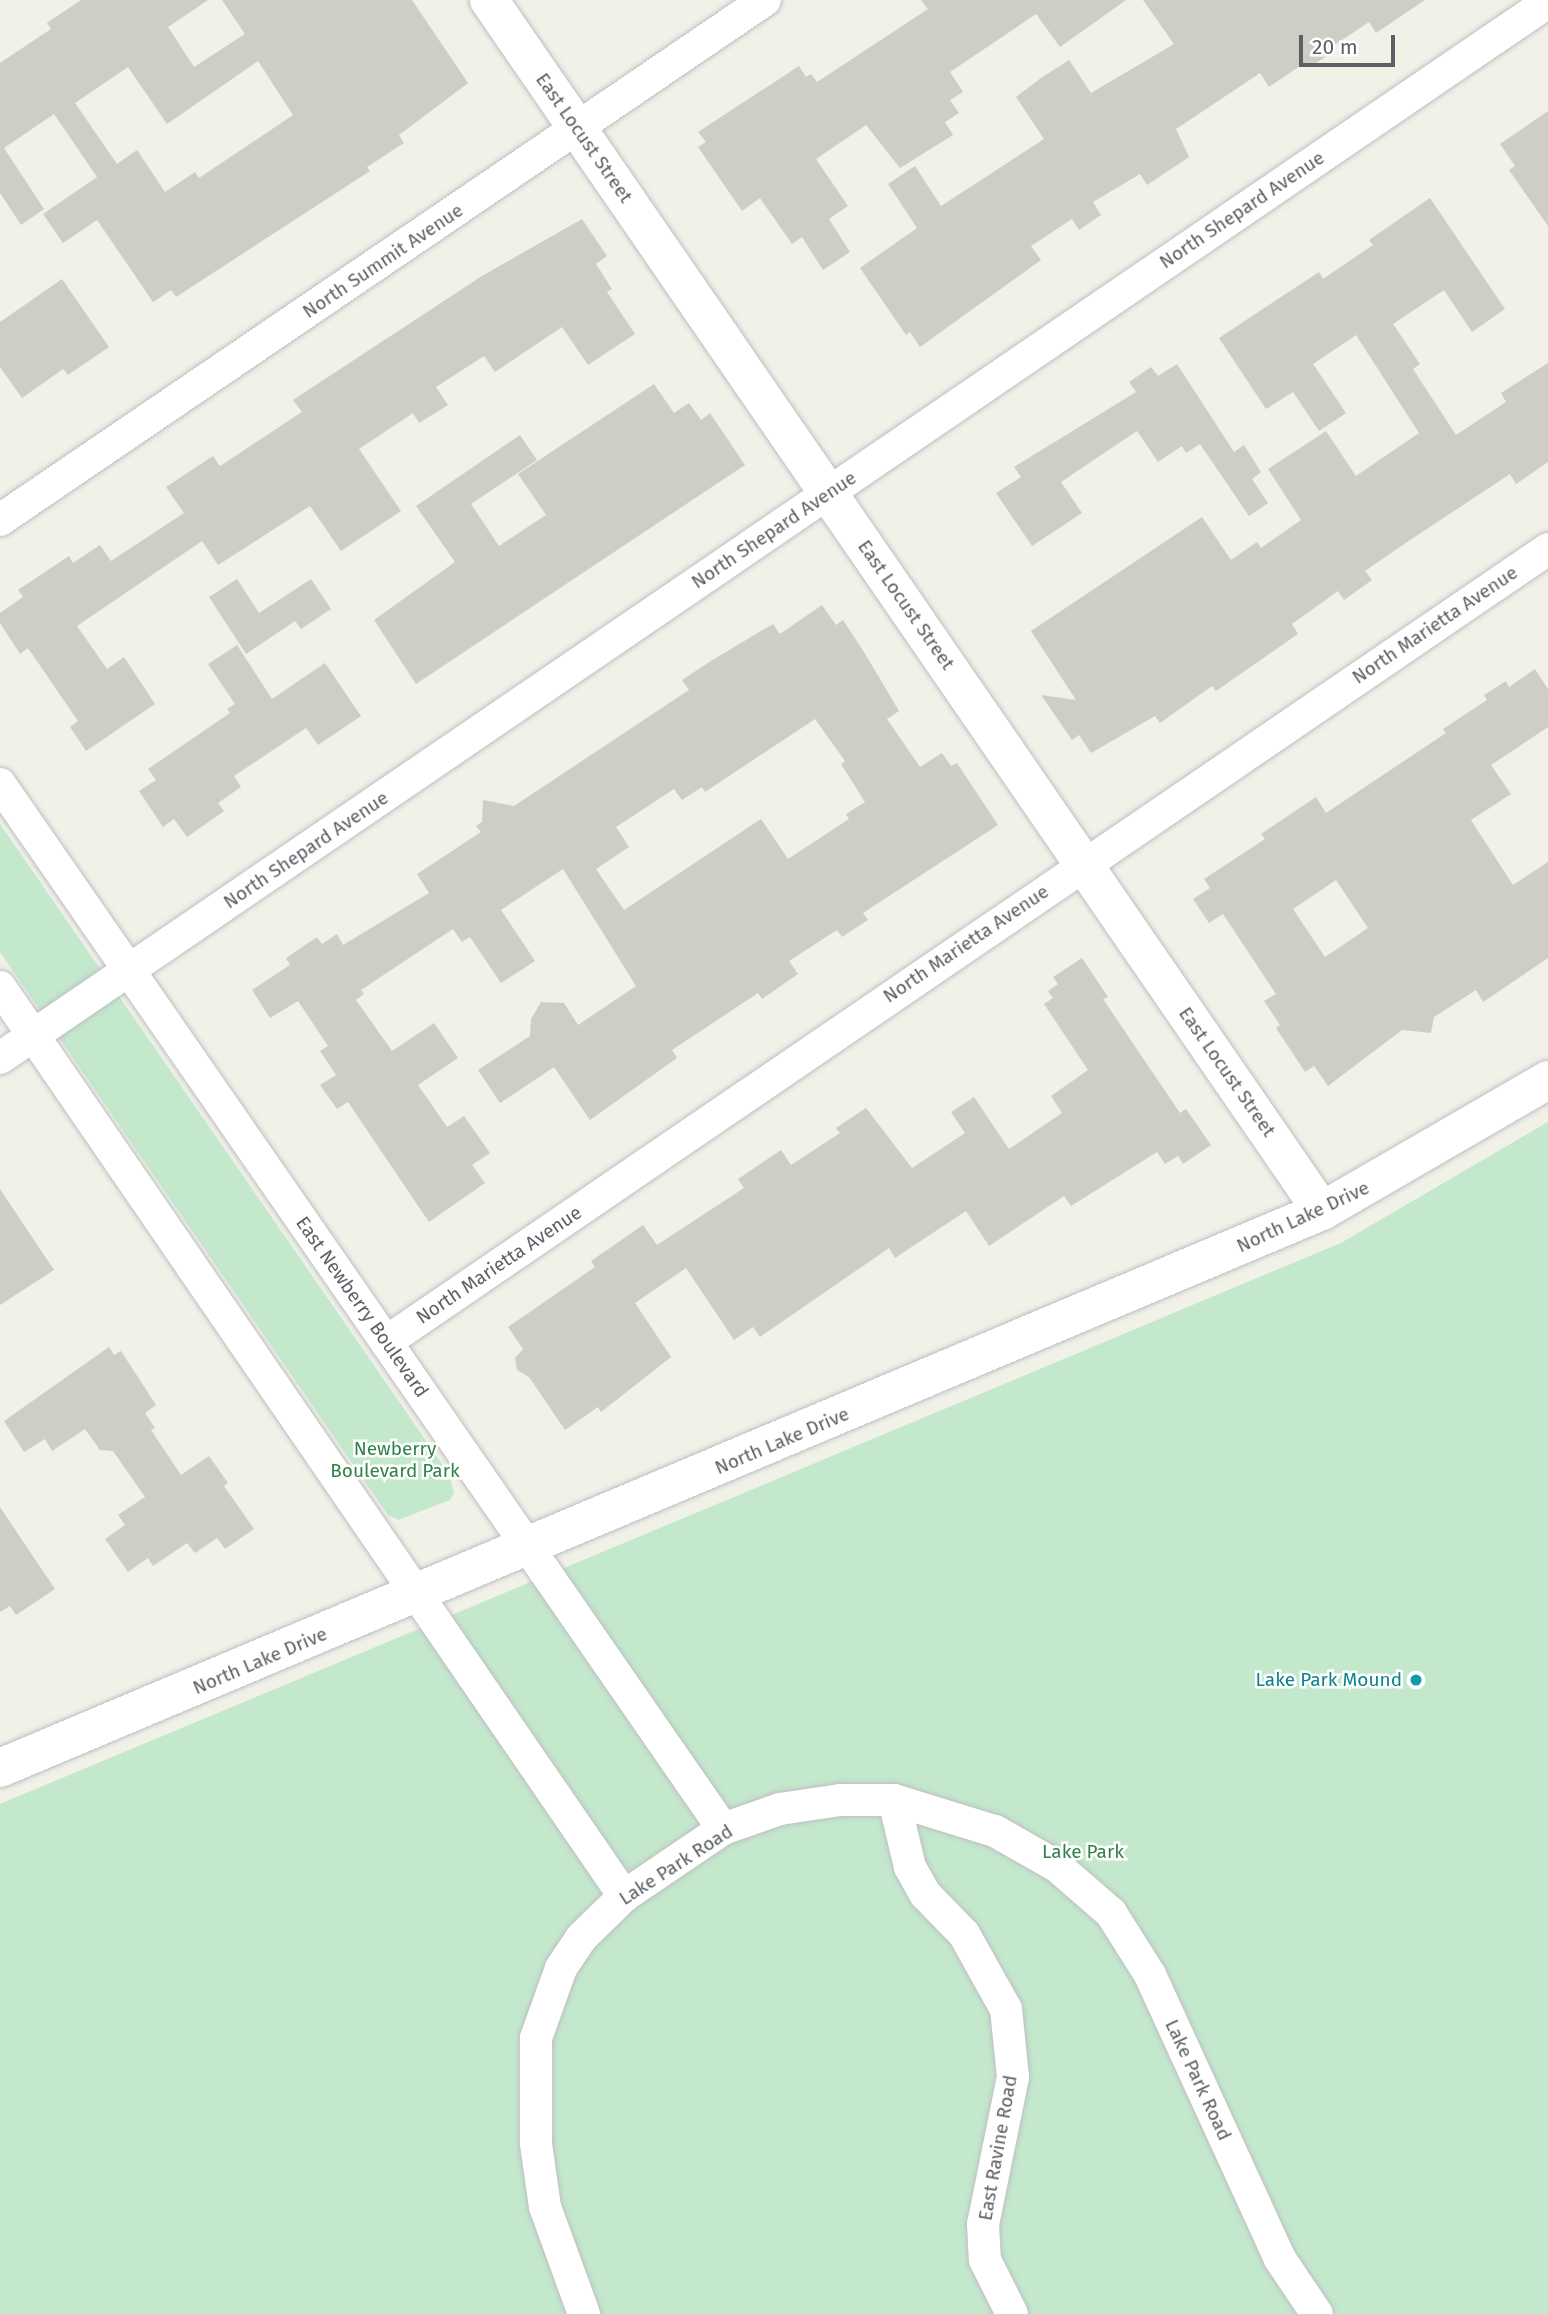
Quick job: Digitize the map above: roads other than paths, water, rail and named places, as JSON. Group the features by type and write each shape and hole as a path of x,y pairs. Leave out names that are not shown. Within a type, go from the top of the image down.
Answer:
{"main road":[{"name":"East Locust Street","path":"489,0 1322,1211"},
{"name":"North Lake Drive","path":"0,1769 418,1595 1322,1211 1548,1080"}],"street":[{"name":"North Summit Avenue","path":"0,520 578,130 765,0"},
{"name":"North Shepard Avenue","path":"0,1058 1548,2"},
{"name":"North Marietta Avenue","path":"386,1342 1548,549"},
{"name":"East Newberry Boulevard","path":"0,784 723,1829"},
{"path":"0,987 624,1896"},
{"name":"Lake Park Road","path":"584,2314 545,2207 536,2144 536,2038 561,1968 581,1938 624,1896 723,1829 780,1809 840,1800 894,1800 995,1831 1058,1867 1111,1913 1150,1975 1280,2259 1317,2314"},
{"name":"East Ravine Road","path":"894,1800 910,1867 925,1894 964,1934 1006,2009 1013,2077 983,2224 985,2260 1012,2314"}],"place":[{"name":"Lake Park Mound","path":"1416,1680"}],"park label":[{"name":"Newberry Boulevard Park","path":"395,1460"},
{"name":"Lake Park","path":"1083,1852"}]}
